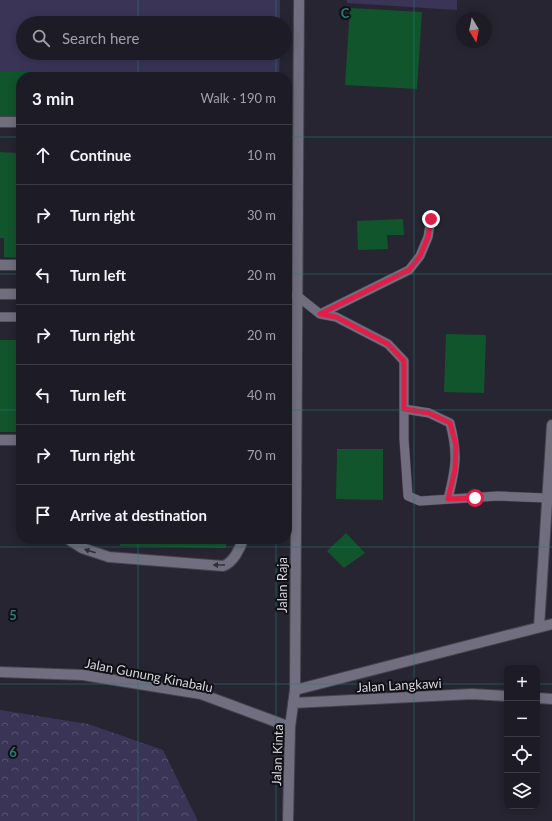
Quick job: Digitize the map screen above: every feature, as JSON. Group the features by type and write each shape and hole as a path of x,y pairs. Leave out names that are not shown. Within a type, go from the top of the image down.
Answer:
{"street":[{"name":"Jalan Raja","path":"292,258 299,0"},
{"path":"0,122 16,122"},
{"path":"0,265 16,265"},
{"path":"0,294 16,294"},
{"name":"Jalan Raja","path":"292,394 295,690"},
{"path":"539,627 552,425"},
{"path":"0,440 16,440"},
{"path":"76,544 82,548 109,557 223,566 228,564 233,559 240,544"},
{"path":"295,690 552,624"},
{"name":"Jalan Gunung Kinabalu","path":"0,672 83,675 201,694 290,727"},
{"name":"Jalan Kinta","path":"288,821 290,727 295,690"},
{"name":"Jalan Langkawi","path":"293,703 472,694 504,696"},
{"path":"540,698 552,698"}],"lane":[{"path":"320,314 409,270 420,256 428,237 431,219"},
{"path":"292,296 320,314 336,317 388,344 404,361 404,409 408,496 420,501 498,496 547,498"},
{"path":"0,317 16,317"},
{"path":"404,409 429,413 450,423 456,445 455,470 448,499"}],"green space":[{"path":"0,0 280,0 280,16 16,16 16,60 280,60 279,72 16,72 16,81 0,93"},
{"path":"347,0 457,0 457,10 347,3"},
{"path":"0,710 88,724 163,750 198,821 0,821"}],"building":[{"path":"350,8 422,12 417,89 345,85"},
{"path":"0,71 198,72 16,72 16,117 0,117"},
{"path":"0,152 16,153 16,258 4,257 4,238 0,238"},
{"path":"403,219 404,235 387,235 388,249 358,250 357,221"},
{"path":"446,334 486,335 484,393 444,392"},
{"path":"0,340 16,340 16,432 0,432"},
{"path":"337,449 383,449 383,500 336,499"},
{"path":"346,533 365,553 344,568 327,551"},
{"path":"120,544 226,544 226,548 120,546"}],"route":[{"path":"431,219 428,237 420,256 409,270 320,314 336,317 388,344 404,361 404,409 429,413 450,423 456,445 455,470 448,499 475,498"}]}
